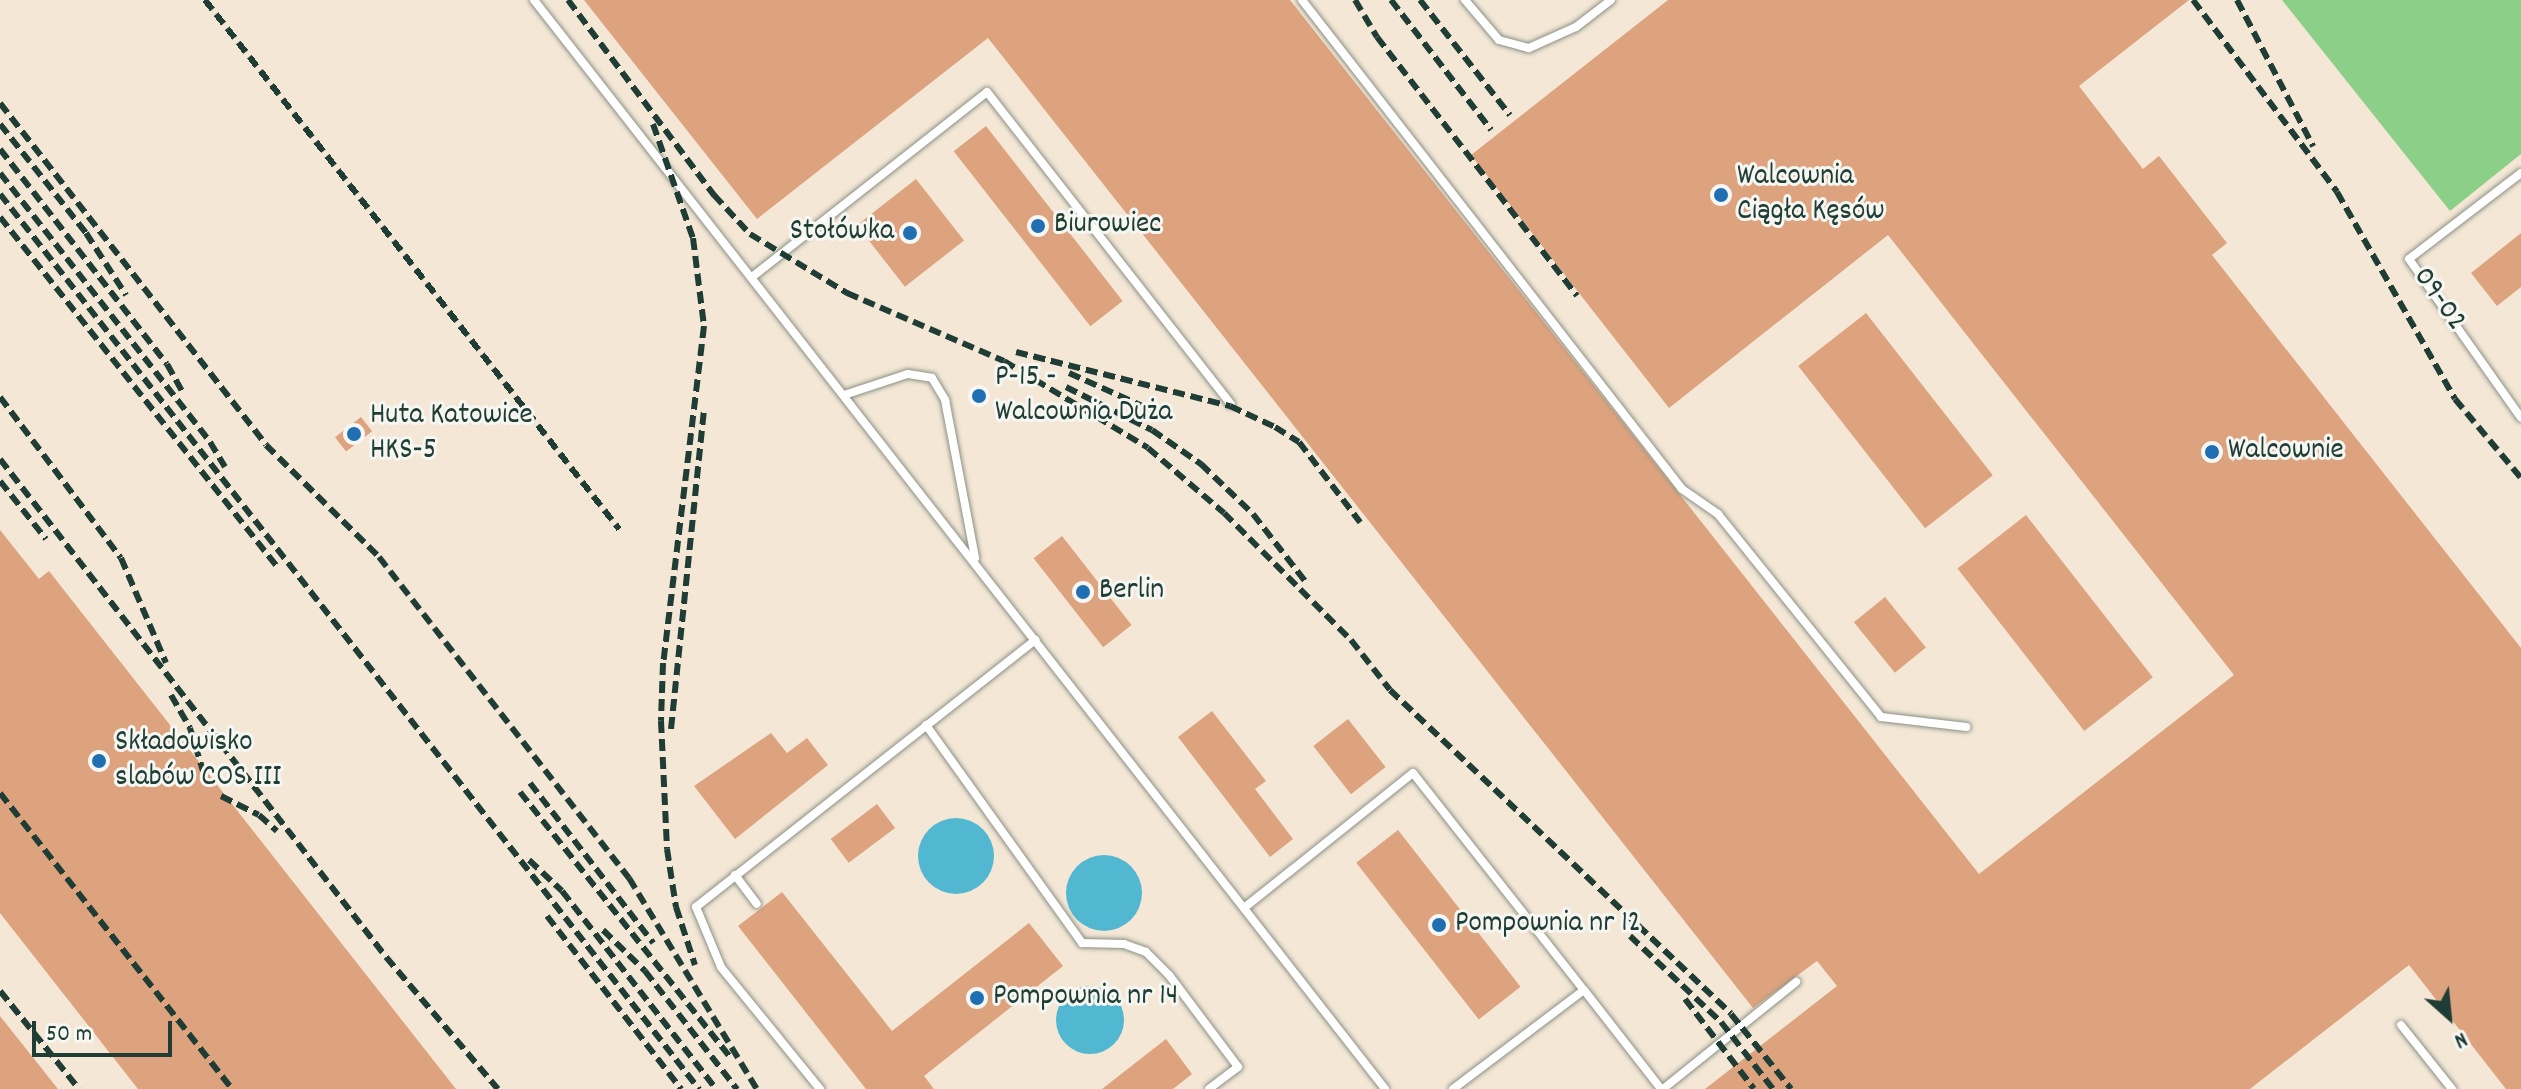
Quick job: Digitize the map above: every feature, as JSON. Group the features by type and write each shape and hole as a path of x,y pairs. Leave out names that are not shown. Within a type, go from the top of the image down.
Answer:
{"lane":[{"path":"534,0 1385,1089"},
{"path":"1302,0 1682,489 1718,514 1881,717 1966,727"},
{"path":"1465,0 1499,40 1529,48 1576,27 1611,0"},
{"path":"752,277 987,92 1231,404"},
{"name":"09-02","path":"2521,173 2409,259 2521,418"},
{"path":"844,395 908,374 932,378 945,400 975,563"},
{"path":"820,1089 721,967 696,907 1035,640"},
{"path":"926,725 1082,943 1124,944 1146,952 1169,975 1238,1067 1209,1089"},
{"path":"1244,908 1413,773 1662,1089 1796,982"},
{"path":"735,875 757,904"},
{"path":"1453,1089 1584,990"},
{"path":"2401,1025 2452,1089"}],"green space":[{"path":"2282,0 2521,0 2521,154 2450,211"}],"water":[{"path":"956,818 971,821 983,829 991,841 994,856 991,871 983,883 971,891 956,894 941,891 929,883 921,871 918,856 921,841 929,829 941,821"},
{"path":"1097,855 1111,855 1125,861 1136,872 1142,893 1139,908 1131,920 1111,931 1097,931 1083,925 1072,914 1066,900 1066,886 1072,872 1083,861"},
{"path":"1090,986 1114,996 1124,1020 1114,1044 1090,1054 1066,1044 1056,1020 1066,996"}],"building":[{"path":"584,0 1290,0 1979,874 2234,675 1888,235 1669,408 1471,155 1668,0 2189,0 2079,86 2143,169 2159,156 2227,243 2212,255 2521,648 2521,1089 2506,1089 2409,965 2250,1089 1705,1089 1837,986 1817,961 1753,1008 988,38 757,219"},
{"name":"Biurowiec","path":"986,126 1123,301 1090,326 954,151"},
{"name":"Stołówka","path":"916,179 964,240 905,287 857,225"},
{"path":"2521,233 2521,287 2497,306 2471,273"},
{"path":"1866,313 1993,475 1925,528 1798,366"},
{"name":"Huta Katowice HKS-5","path":"361,417 372,431 346,452 335,437"},
{"path":"2026,515 2153,677 2084,731 1957,569"},
{"name":"Składowisko slabów COS III","path":"0,530 39,579 49,571 456,1089 138,1089 0,913"},
{"name":"Berlin","path":"1062,536 1132,625 1103,647 1034,558"},
{"path":"1885,597 1926,648 1895,673 1854,622"},
{"path":"1212,711 1266,781 1255,789 1293,839 1270,857 1178,737"},
{"path":"1348,719 1386,767 1351,794 1313,746"},
{"path":"771,733 787,753 807,738 828,765 735,839 694,786"},
{"path":"877,804 895,828 849,863 831,839"},
{"name":"Pompownia nr 12","path":"1398,830 1521,987 1479,1019 1356,863"},
{"name":"Pompownia nr 14","path":"782,892 892,1031 1029,923 1063,966 924,1076 934,1089 866,1089 738,926"},
{"path":"0,1016 58,1089 0,1089"},
{"path":"1166,1039 1192,1074 1173,1089 1102,1089"}],"railway":[{"path":"205,0 619,529"},
{"path":"568,0 714,195 750,234 847,293 1004,361 1148,448 1224,513 1351,640 1390,690 1731,1014 1791,1089"},
{"path":"1355,0 1377,37 1577,296"},
{"path":"1391,0 1491,130"},
{"path":"1420,0 1510,115"},
{"path":"2193,0 2337,192 2455,399 2521,478"},
{"path":"2237,0 2313,146"},
{"path":"0,103 266,445 379,557 629,878 757,1089"},
{"path":"0,124 86,233 126,295"},
{"path":"653,124 693,238 704,326 663,663 661,721 667,849 676,907 695,965"},
{"path":"0,149 167,364 183,393"},
{"path":"0,173 210,442 225,467"},
{"path":"0,194 699,1089"},
{"path":"0,217 278,568"},
{"path":"1016,352 1230,406 1275,427 1299,442 1360,522"},
{"path":"1069,373 1167,417"},
{"path":"1066,387 1152,430 1201,464 1253,514 1305,581"},
{"path":"0,397 121,558 166,663"},
{"path":"671,729 704,411"},
{"path":"0,459 386,957 498,1089"},
{"path":"0,481 46,539"},
{"path":"171,695 190,728 203,771"},
{"path":"530,783 653,943"},
{"path":"520,792 730,1057"},
{"path":"0,793 232,1089"},
{"path":"221,796 259,815 277,831"},
{"path":"529,860 562,891 716,1089"},
{"path":"547,916 681,1089"},
{"path":"603,930 645,971 737,1089"},
{"path":"1630,936 1721,1022 1773,1089"},
{"path":"0,991 79,1089"},
{"path":"1685,999 1754,1089"}],"place":[{"name":"Walcownia Ciągła Kęsów","path":"1721,195"},
{"name":"Biurowiec","path":"1038,226"},
{"name":"Stołówka","path":"910,233"},
{"name":"P-15 - Walcownia Duża","path":"979,396"},
{"name":"Huta Katowice HKS-5","path":"354,434"},
{"name":"Walcownie","path":"2212,452"},
{"name":"Berlin","path":"1083,592"},
{"name":"Składowisko slabów COS III","path":"99,761"},
{"name":"Pompownia nr 12","path":"1439,925"},
{"name":"Pompownia nr 14","path":"977,998"}]}
